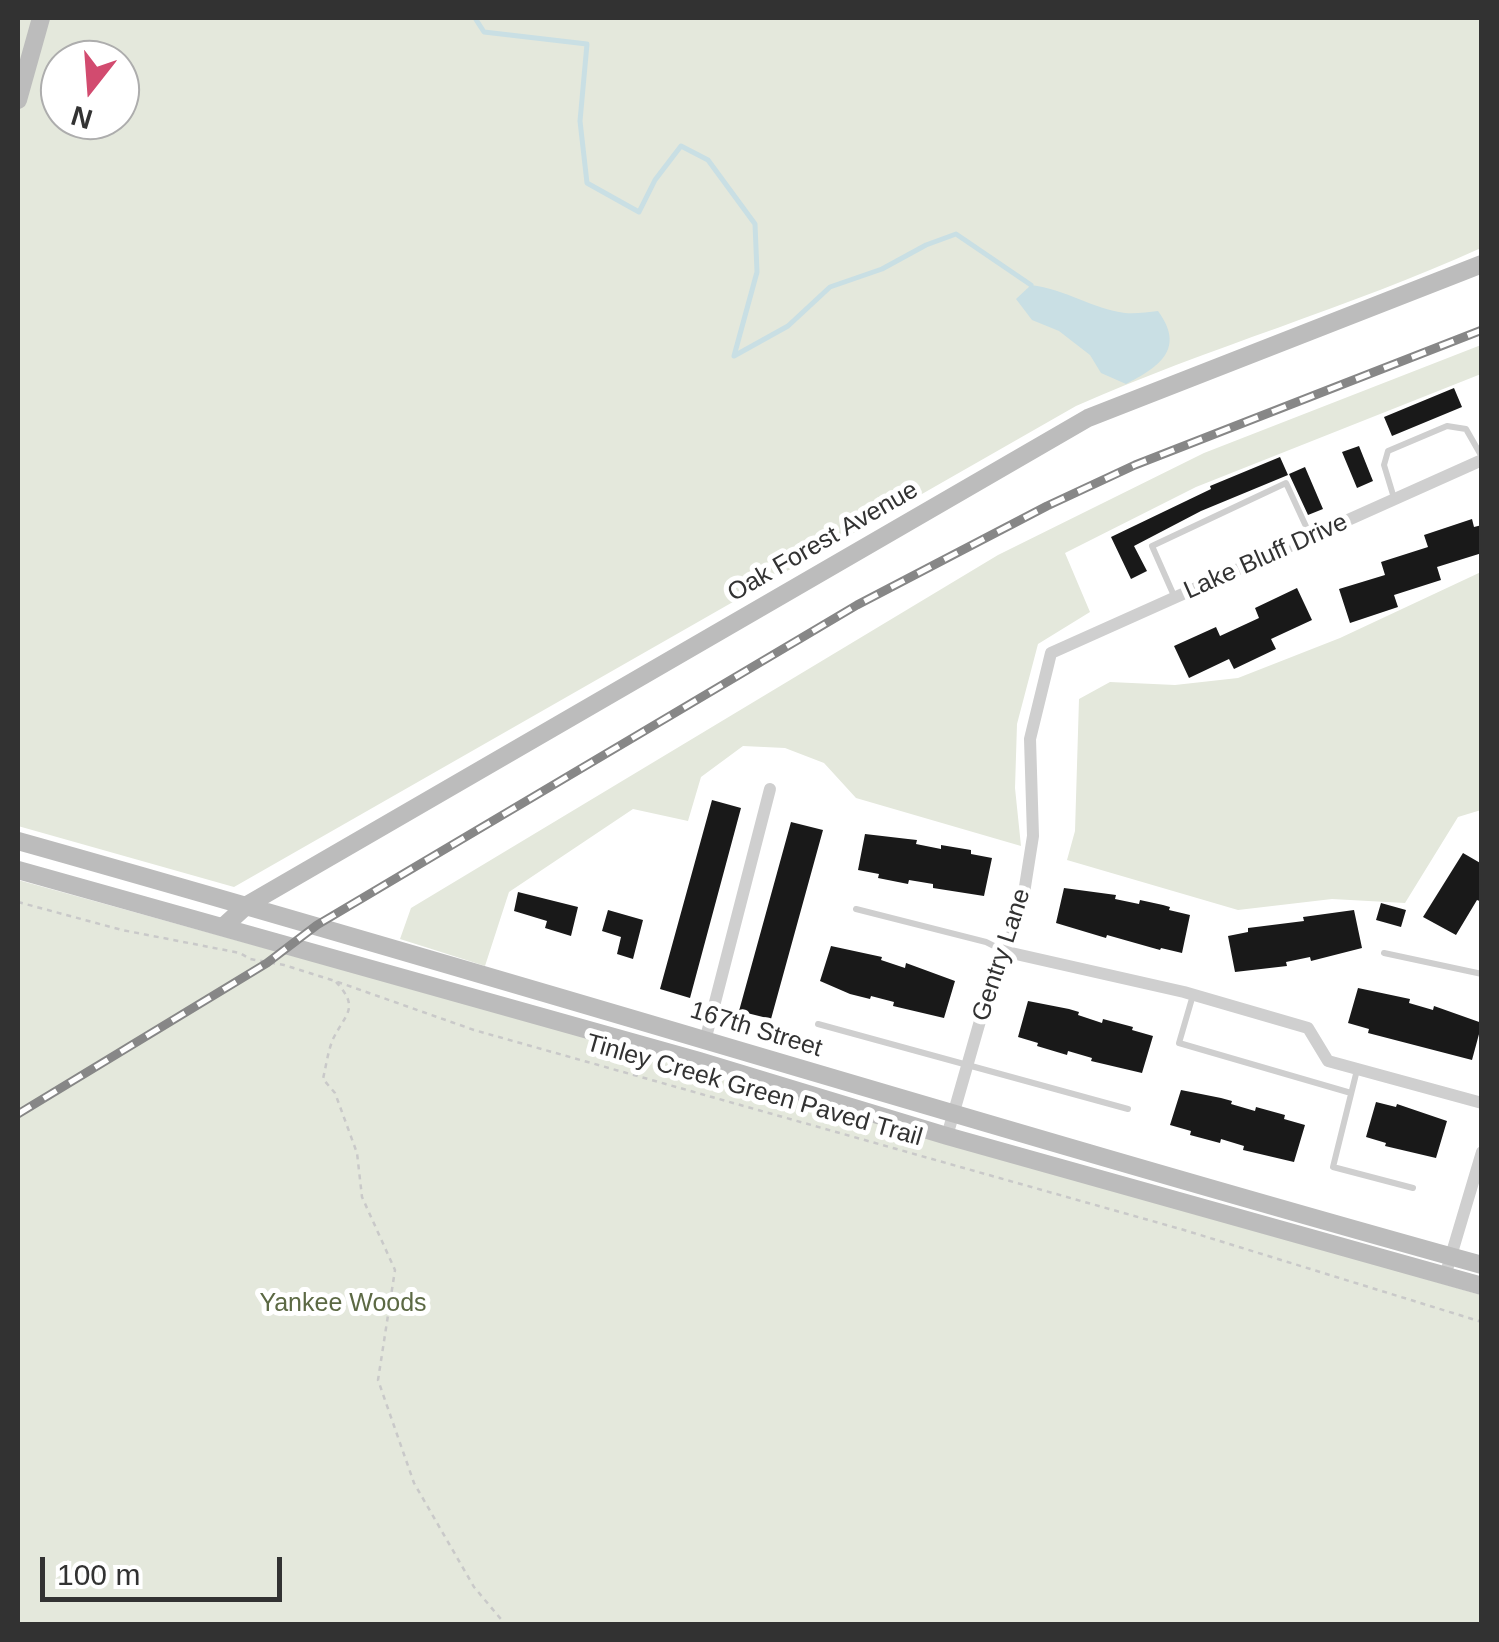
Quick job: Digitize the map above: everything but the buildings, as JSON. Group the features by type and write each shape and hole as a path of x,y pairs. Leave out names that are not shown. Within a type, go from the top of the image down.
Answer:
{"main road":[{"path":"18,100 41,18"},
{"name":"Oak Forest Avenue","path":"222,927 247,905 1088,418 1482,264"},
{"name":"167th Street","path":"18,841 953,1115 1482,1264"},
{"name":"167th Street","path":"18,870 1482,1286"}],"street":[{"name":"Lake Bluff Drive","path":"1051,653 1482,458"},
{"name":"Gentry Lane","path":"947,1136 984,1007 1008,952 1030,863 1030,739 1051,653"},
{"path":"705,1041 770,790"},
{"path":"1008,952 1193,995 1308,1028 1328,1061 1482,1103"},
{"path":"1445,1276 1482,1152"}],"lane":[{"path":"1395,499 1384,465 1388,451 1447,426 1466,429 1482,458"},
{"path":"1175,598 1152,546 1286,483 1311,536"},
{"path":"856,909 986,942 1008,952"},
{"path":"1384,953 1482,974"},
{"path":"1193,995 1179,1043 1352,1093"},
{"path":"818,1024 1128,1109"},
{"path":"1358,1069 1333,1167 1413,1188"}],"path":[{"name":"Tinley Creek Green Paved Trail","path":"18,902 122,930 284,965 474,1030 1184,1230 1482,1322"},
{"path":"335,981 348,995 350,1012 332,1042 323,1078 335,1092 357,1153 362,1197 395,1270 378,1380 414,1483 474,1587 505,1624"}],"green space":[{"path":"18,18 1481,18 1481,248 1076,406 234,887 18,826"},
{"path":"1481,345 1481,374 1196,487 1065,553 1090,612 1038,644 1017,724 1015,788 1021,846 856,798 824,763 785,748 743,746 701,777 688,821 633,809 509,892 485,966 400,939 411,908 998,555 1204,453"},
{"path":"1481,572 1481,810 1458,817 1405,903 1332,899 1238,910 1067,860 1075,831 1079,699 1110,682 1175,685 1238,678 1340,638"},
{"name":"Yankee Woods","path":"18,880 565,1031 1481,1295 1481,1624 18,1624"}],"shaded area":[{"path":"1031,285 1113,311 1158,311 1169,336 1165,355 1149,371 1126,384 1101,373 1090,355 1059,331 1032,320 1016,299"}],"waterway":[{"path":"475,18 484,32 587,44 580,121 587,183 639,212 655,180 681,146 708,160 755,224 757,272 734,356 788,326 830,287 882,269 956,234 1031,285"}],"railway":[{"path":"18,1114 267,963 317,925 857,605 1135,465 1482,330"}]}
